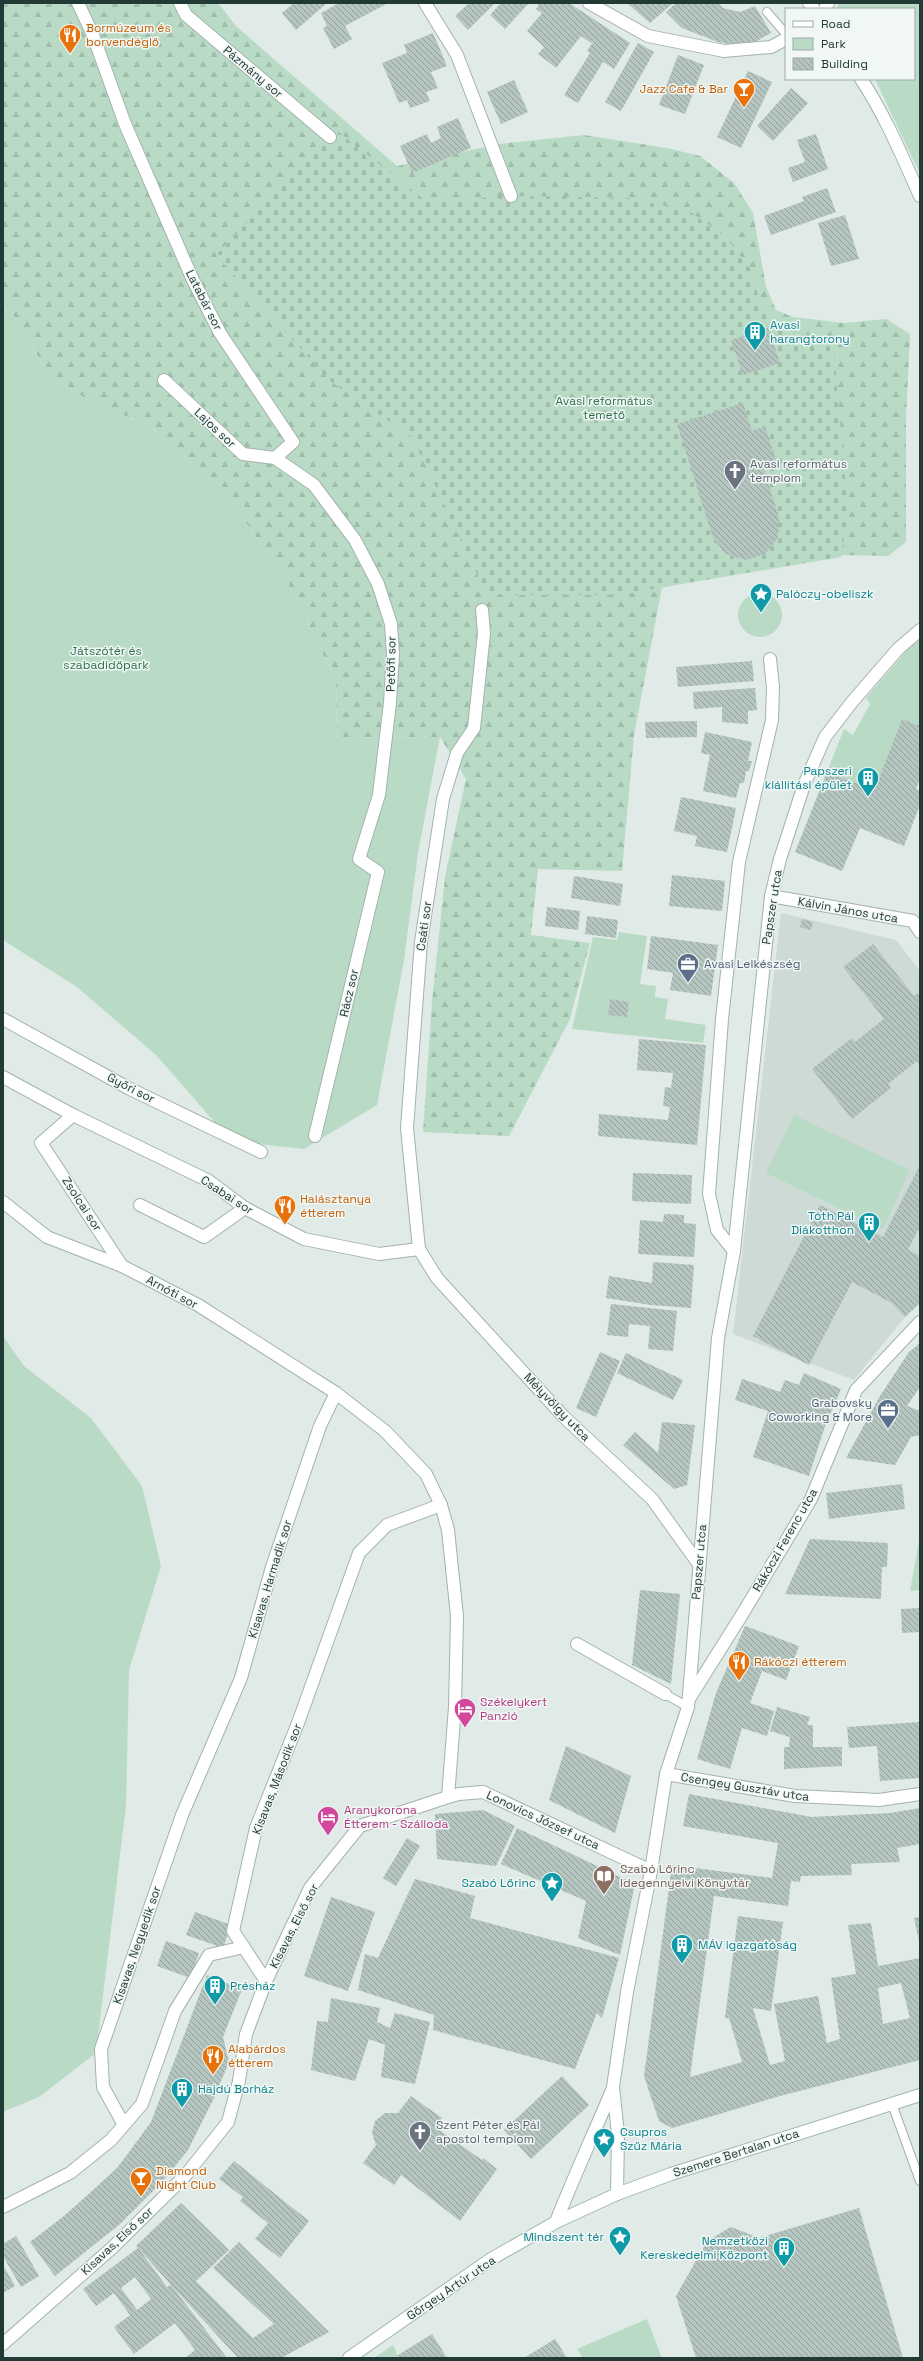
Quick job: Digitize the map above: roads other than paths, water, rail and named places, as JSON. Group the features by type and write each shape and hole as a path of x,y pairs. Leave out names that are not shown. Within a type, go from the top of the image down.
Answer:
{"street":[{"name":"Latabár sor","path":"78,3 93,35 125,124 192,278 220,333 293,442 275,458"},
{"name":"Pázmány sor","path":"180,3 186,15 330,136"},
{"path":"425,3 457,55 511,196"},
{"path":"589,3 648,36 724,51 771,47 785,40"},
{"path":"862,80 872,95 920,196"},
{"name":"Lajos sor","path":"164,380 243,454 275,458"},
{"name":"Petőfi sor","path":"275,458 314,485 355,540 378,584 391,624 393,654 385,755 379,795 359,859"},
{"name":"Csáti sor","path":"419,1249 408,1128 421,942 443,799 457,753 474,728 484,633 482,610"},
{"name":"Papszer utca","path":"651,1871 666,1774 688,1704 698,1563 718,1338 734,1251 771,896 780,859 804,785 825,737 852,702 898,649 920,630"},
{"path":"734,1251 717,1230 709,1194 722,1019 739,862 772,720 773,687 770,659"},
{"name":"Rácz sor","path":"316,1136 378,872 359,859"},
{"name":"Kálvin János utca","path":"771,896 913,921 920,932"},
{"name":"Győri sor","path":"3,1019 130,1089 261,1152"},
{"name":"Csabai sor","path":"3,1077 73,1116 209,1181 245,1208 304,1240 379,1254 419,1249"},
{"name":"Zsolcai sor","path":"73,1116 41,1143 122,1266"},
{"name":"Arnóti sor","path":"3,1202 47,1237 122,1266 198,1305 336,1393"},
{"path":"140,1205 204,1237 245,1208"},
{"name":"Mélyvölgy utca","path":"419,1249 436,1278 564,1417 652,1499 698,1563"},
{"name":"Rákóczi Ferenc utca","path":"688,1704 811,1499 856,1390 920,1322"},
{"path":"336,1393 385,1431 426,1474 441,1505 448,1530 457,1616 455,1708 448,1797"},
{"name":"Kisavas, Harmadik sor","path":"203,1765 241,1678 272,1567 320,1426 336,1393"},
{"name":"Kisavas, Második sor","path":"266,1981 233,1931 256,1828 298,1723 359,1553 387,1525 441,1505"},
{"path":"577,1644 665,1694"},
{"name":"Kisavas, Negyedik sor","path":"124,2124 103,2087 101,2049 182,1814 203,1765"},
{"name":"Csengey Gusztáv utca","path":"666,1774 795,1796 879,1800 920,1794"},
{"name":"Lonovics József utca","path":"448,1797 459,1794 484,1792 651,1871"},
{"name":"Kisavas, Első sor","path":"3,2344 112,2248 185,2176 228,2122 239,2081 246,2034 266,1981 310,1888 360,1826 448,1797"},
{"path":"556,2222 581,2157 595,2132 613,2087 627,1992 651,1871"},
{"path":"3,2207 70,2173 111,2140 142,2104 175,2011 209,1955 244,1947"},
{"path":"613,2087 618,2134 617,2194"},
{"name":"Szemere Bertalan utca","path":"556,2222 617,2194 679,2171 920,2095"},
{"name":"Görgey Artúr utca","path":"349,2358 491,2259 556,2222"}],"lane":[{"path":"767,12 785,33"},
{"path":"665,1694 688,1704"},
{"path":"892,2104 920,2181"}],"place":[{"name":"Bormúzeum és borvendéglő","path":"70,54"},
{"name":"Jazz Cafe & Bar","path":"744,108"},
{"name":"Avasi harangtorony","path":"755,352"},
{"name":"Avasi református templom","path":"735,490"},
{"name":"Palóczy-obeliszk","path":"761,614"},
{"name":"Papszeri kiállítási épület","path":"868,798"},
{"name":"Avasi Lelkészség","path":"688,984"},
{"name":"Halásztanya étterem","path":"285,1226"},
{"name":"Tóth Pál Diákotthon","path":"869,1242"},
{"name":"Grabovsky Coworking & More","path":"888,1430"},
{"name":"Rákóczi étterem","path":"739,1682"},
{"name":"Székelykert Panzió","path":"465,1728"},
{"name":"Aranykorona Étterem - Szálloda","path":"328,1836"},
{"name":"Szabó Lőrinc Idegennyelvi Könyvtár","path":"604,1896"},
{"name":"Szabó Lőrinc","path":"552,1902"},
{"name":"MÁV igazgatóság","path":"682,1964"},
{"name":"Présház","path":"215,2006"},
{"name":"Alabárdos étterem","path":"213,2076"},
{"name":"Hajdú Borház","path":"182,2108"},
{"name":"Szent Péter és Pál apostol templom","path":"420,2152"},
{"name":"Csupros Szűz Mária","path":"604,2158"},
{"name":"Diamond Night Club","path":"141,2198"},
{"name":"Mindszent tér","path":"620,2256"},
{"name":"Nemzetközi Kereskedelmi Központ","path":"784,2268"}],"park label":[{"name":"Avasi református temető","path":"604,408"},
{"name":"Játszótér és szabadidőpark","path":"106,658"}]}
